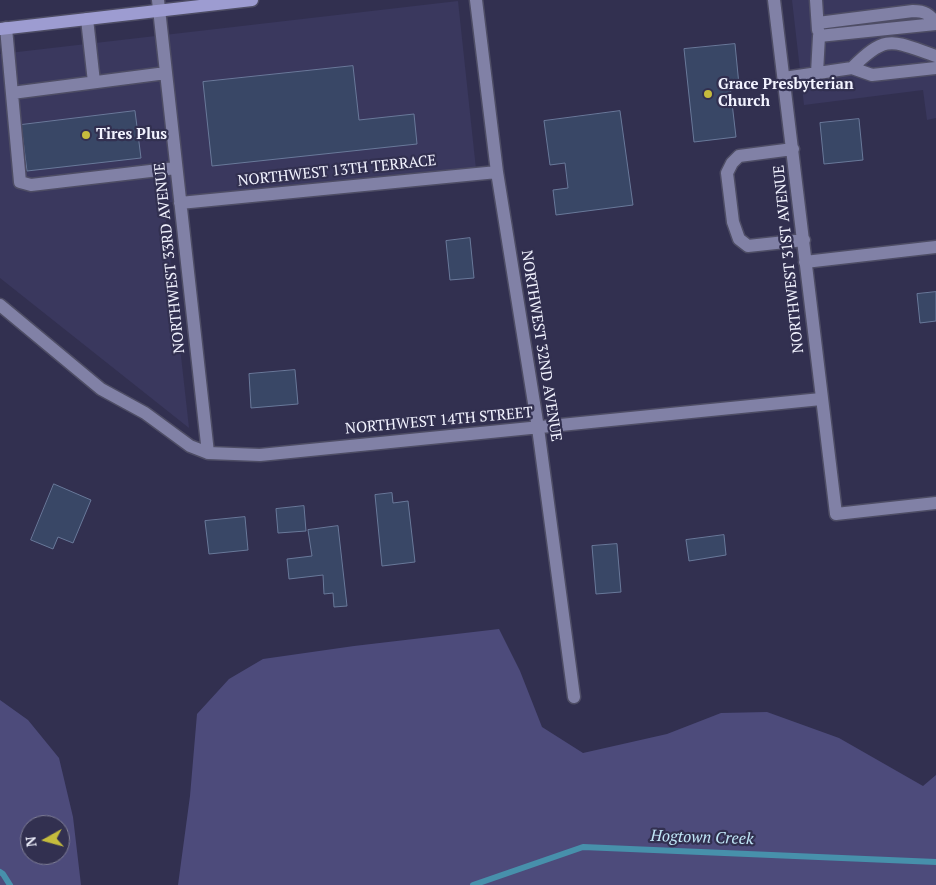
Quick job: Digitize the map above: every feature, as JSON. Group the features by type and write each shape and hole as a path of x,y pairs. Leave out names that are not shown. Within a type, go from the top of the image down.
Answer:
{"main road":[{"path":"3,29 87,19 158,5 252,0"}],"street":[{"name":"NORTHWEST 32ND AVENUE","path":"476,0 497,172 538,428 574,697"},
{"name":"NORTHWEST 31ST AVENUE","path":"774,0 836,514 936,503"},
{"path":"816,0 819,36 817,73"},
{"name":"NORTHWEST 33RD AVENUE","path":"158,5 208,453"},
{"path":"818,23 923,11 930,14 936,23 819,36"},
{"path":"87,19 94,82"},
{"path":"3,29 12,93 20,182 31,185 176,168"},
{"path":"852,68 865,54 878,45 889,43 901,44 936,56"},
{"path":"784,78 852,68 872,75 936,68"},
{"path":"12,93 166,73"},
{"path":"793,149 739,156 732,163 727,172 733,222 739,239 748,246 804,240"},
{"name":"NORTHWEST 13TH TERRACE","path":"180,203 497,172"},
{"path":"805,262 936,247"},
{"path":"0,305 101,389 146,413 190,446 208,453"},
{"name":"NORTHWEST 14TH STREET","path":"208,453 260,455 821,399"}],"shaded area":[{"path":"792,0 936,0 936,118 927,120 923,90 804,105"},
{"path":"458,1 476,169 164,203 189,428 0,278 0,54"},
{"path":"499,629 520,671 542,727 583,753 667,734 721,713 767,712 839,738 923,786 936,775 936,885 178,885 190,796 197,714 229,679 263,659"},
{"path":"0,700 28,720 59,758 73,817 81,885 0,885"}],"building":[{"path":"735,44 739,85 730,86 736,137 694,142 684,49"},
{"path":"353,66 359,120 414,114 417,144 212,166 203,82"},
{"path":"135,111 141,158 27,171 21,125"},
{"path":"620,111 633,205 556,215 553,190 568,188 565,163 550,165 544,121"},
{"path":"859,119 863,160 824,164 820,123"},
{"path":"470,238 474,278 450,280 446,241"},
{"path":"936,292 936,321 920,323 917,294"},
{"path":"295,370 298,404 251,408 249,374"},
{"path":"54,484 91,500 73,543 58,537 53,549 31,540"},
{"path":"392,493 393,503 408,501 415,562 382,566 375,495"},
{"path":"304,506 306,531 278,533 276,509"},
{"path":"245,517 248,550 209,554 205,521"},
{"path":"338,526 347,606 334,607 333,593 324,594 323,575 289,579 287,559 312,556 308,530"},
{"path":"724,535 726,555 689,561 686,540"},
{"path":"617,544 621,592 596,594 592,546"}],"waterway":[{"name":"Hogtown Creek","path":"473,885 583,847 936,862"},
{"name":"Hogtown Creek","path":"0,872 10,885"}],"place":[{"name":"Grace Presbyterian Church","path":"708,94"},
{"name":"Tires Plus","path":"86,135"}]}
